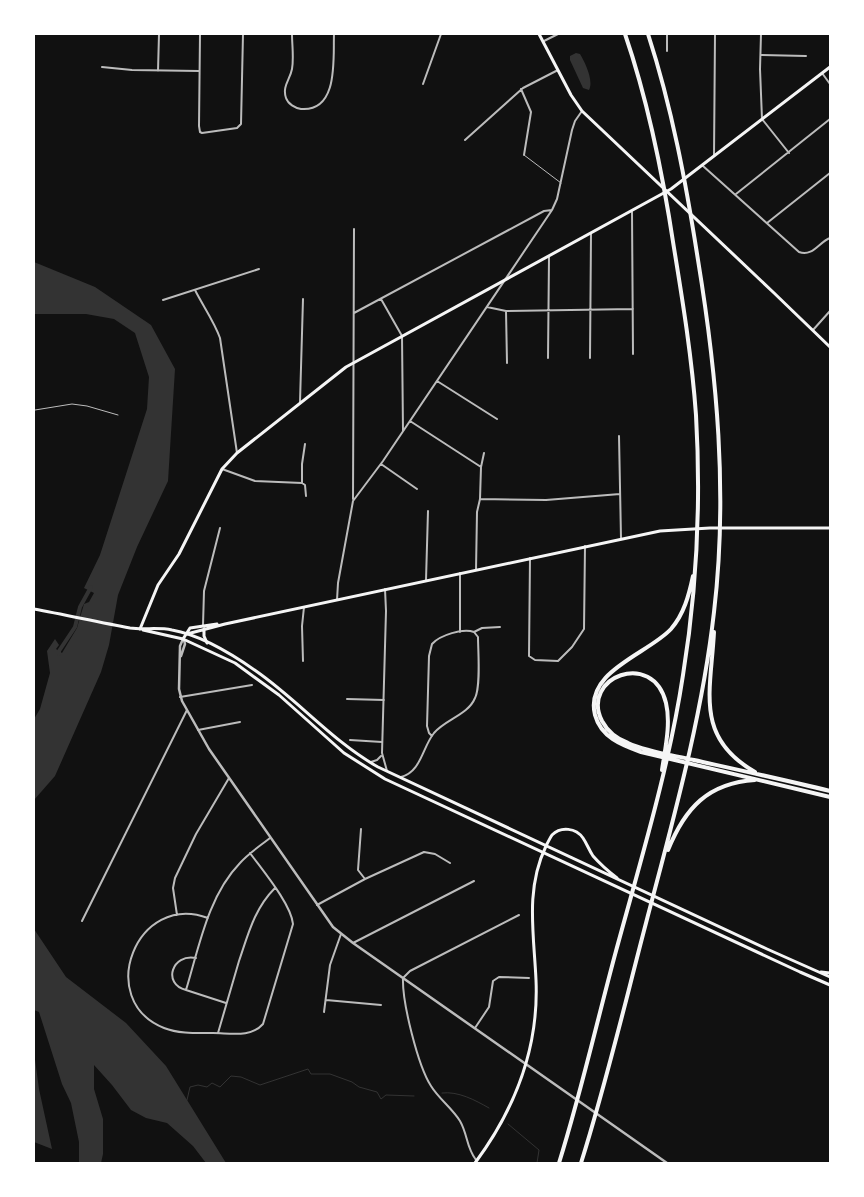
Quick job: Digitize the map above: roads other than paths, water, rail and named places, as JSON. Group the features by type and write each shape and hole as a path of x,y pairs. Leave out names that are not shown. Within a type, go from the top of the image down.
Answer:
{"highway":[{"path":"559,1163 659,789 667,745 684,674 696,567 698,518 697,442 693,380 685,311 663,178 646,102 625,34"},
{"path":"648,34 666,93 687,188 714,366 720,454 720,518 709,691 712,718 716,733 733,756 759,775"},
{"path":"696,567 680,617 664,635 607,676 597,690 594,705 597,722 615,742 624,746 830,797"},
{"path":"581,1163 686,772 704,684 715,609"},
{"path":"667,745 666,704 657,684 647,676 639,673 623,674 610,681 600,694 599,711 603,723 620,739 647,749 830,791"},
{"path":"662,864 680,824 698,802 724,786 760,780"}],"main road":[{"path":"539,34 571,95 582,111 830,348"},
{"path":"140,629 157,587 179,554 222,469 237,453 300,402 354,362 667,192 714,158 830,67"},
{"path":"186,634 203,627 225,624 660,531 688,529 830,528"},
{"path":"34,609 183,638 227,658 286,701 337,747 371,771 428,800 830,985"},
{"path":"183,638 190,628 203,627"},
{"path":"203,627 204,636 208,643"},
{"path":"155,634 156,628"},
{"path":"140,629 173,630 208,643 238,659 265,677 337,740 370,762 740,937 830,977"},
{"path":"476,1162 506,1116 518,1091 532,1043 536,1011 536,978 532,937 532,902 536,872 551,836 564,829 578,832 601,865 621,881"},
{"path":"739,943 740,937"},
{"path":"739,943 745,939"},
{"path":"817,971 830,973"}],"street":[{"path":"158,71 159,34"},
{"path":"200,34 200,132 202,133 216,132 240,126 242,114 243,34"},
{"path":"292,34 292,69 285,85 285,97 291,105 301,109 315,106 322,102 328,93 333,76 334,34"},
{"path":"423,84 441,34"},
{"path":"544,41 558,34"},
{"path":"667,34 667,51"},
{"path":"714,158 715,34"},
{"path":"761,34 762,120 789,153"},
{"path":"761,55 806,56"},
{"path":"102,67 132,70 199,71"},
{"path":"465,140 521,89 558,70"},
{"path":"822,73 830,84"},
{"path":"521,89 531,112 524,155"},
{"path":"353,501 403,432 552,210 561,183 572,130 575,121 582,111"},
{"path":"736,194 830,119"},
{"path":"703,166 796,250 804,254 810,252 824,240 830,238"},
{"path":"767,223 830,173"},
{"path":"354,313 544,211 552,210"},
{"path":"632,212 633,354"},
{"path":"337,600 338,583 353,501 354,229"},
{"path":"590,358 591,234"},
{"path":"548,358 549,257"},
{"path":"163,300 259,269"},
{"path":"195,290 208,316 216,326 220,338 237,453"},
{"path":"300,402 304,299"},
{"path":"381,299 402,336 403,432"},
{"path":"487,307 506,311 633,309"},
{"path":"506,311 507,363"},
{"path":"813,330 830,311"},
{"path":"437,381 497,419"},
{"path":"34,408 34,424"},
{"path":"410,421 482,467"},
{"path":"620,436 621,539"},
{"path":"305,444 302,483 305,486 306,496"},
{"path":"476,570 477,512 484,453"},
{"path":"381,464 417,489"},
{"path":"222,469 255,482 302,483"},
{"path":"480,499 546,500 620,494"},
{"path":"426,580 428,511"},
{"path":"203,627 204,591 220,528"},
{"path":"530,558 529,656 535,660 558,661 572,648 584,629 585,546"},
{"path":"460,573 460,632"},
{"path":"385,589 382,754 387,771"},
{"path":"303,661 302,626 304,607"},
{"path":"432,736 429,733 428,726 430,648 436,639 460,632 474,632 482,628 500,627"},
{"path":"399,777 409,774 416,768 432,736 444,724 467,709 476,698 478,637 474,632"},
{"path":"183,638 180,646 180,697 198,730 229,778 326,919 353,943 667,1163"},
{"path":"180,697 252,685"},
{"path":"347,699 384,700"},
{"path":"82,921 187,710"},
{"path":"198,730 240,722"},
{"path":"350,740 383,742"},
{"path":"370,762 378,760 382,754"},
{"path":"176,915 173,888 175,878 196,834 229,778"},
{"path":"360,829 358,870 366,879"},
{"path":"186,990 208,918 221,888 240,863 270,838"},
{"path":"317,905 366,879 424,852 435,854 450,863"},
{"path":"208,918 176,915 152,926 136,944 129,964 128,980 130,991 142,1012 160,1026 179,1032 254,1032 263,1024 293,924 290,912 250,853"},
{"path":"353,943 474,881"},
{"path":"218,1033 253,920 269,894 275,888"},
{"path":"476,1162 470,1152 465,1132 459,1120 435,1092 424,1073 406,1006 403,978 410,971 519,915"},
{"path":"324,1012 330,965 341,934"},
{"path":"196,958 182,958 176,964 174,983 177,987 226,1003"},
{"path":"475,1028 489,1007 493,981 496,978 529,978"},
{"path":"326,1000 381,1005"}],"lane":[{"path":"524,155 561,183"},
{"path":"34,408 72,404 87,406 118,415"}],"waterway":[{"path":"59,654 59,651 75,627 80,607 91,587"},
{"path":"187,1100 190,1087 198,1085 207,1087 212,1083 220,1087 231,1076 241,1077 260,1085 308,1069 311,1074 330,1074 352,1082 359,1087 377,1092 381,1099 386,1095 414,1096"},
{"path":"442,1093 460,1095 489,1108"},
{"path":"508,1124 539,1150 537,1163"}]}
